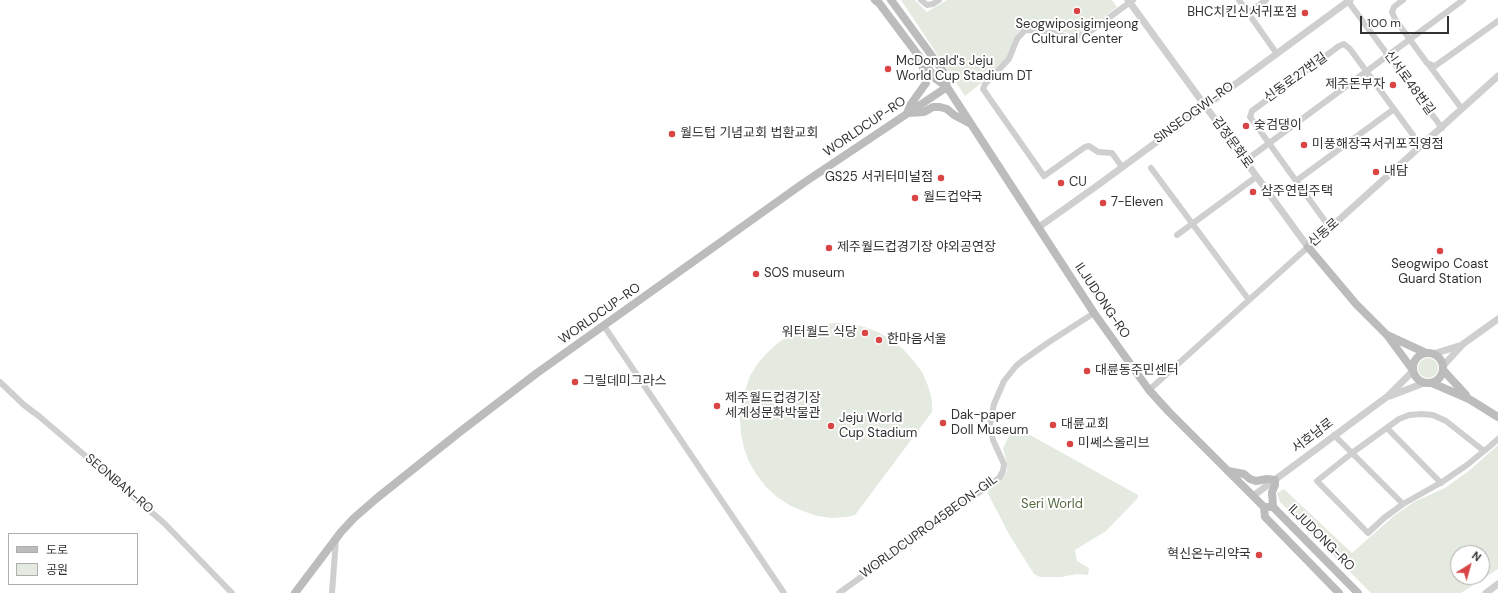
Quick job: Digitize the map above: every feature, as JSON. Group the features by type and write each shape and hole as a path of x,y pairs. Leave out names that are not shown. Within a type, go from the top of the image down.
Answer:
{"main road":[{"path":"875,0 879,3 936,79 947,87"},
{"path":"892,0 943,71 947,87"},
{"path":"922,60 926,83 911,104 907,113 924,112 933,107 940,107 947,109 954,115 972,124"},
{"name":"WORLDCUP-RO","path":"295,593 354,518 537,373 805,182 947,87"},
{"name":"ILJUDONG-RO","path":"947,87 1039,226 1094,313 1149,390 1264,507 1266,517 1340,593"},
{"path":"1308,247 1356,304 1387,335 1413,370 1416,379 1469,399 1498,417"},
{"path":"1387,335 1440,358 1443,368 1469,399"},
{"path":"1413,370 1413,364 1416,358 1429,353"},
{"path":"1428,383 1440,377 1443,368"},
{"path":"1228,471 1244,474 1250,479 1256,481 1267,479 1275,480 1275,485 1272,492 1273,507"},
{"name":"ILJUDONG-RO","path":"1264,507 1273,507 1358,593"}],"street":[{"path":"922,1 926,5 933,4 939,0"},
{"path":"1239,0 1277,54"},
{"path":"1248,13 1266,0"},
{"name":"SINSEOGWI-RO","path":"1039,226 1277,54 1348,0"},
{"name":"신서로48번길","path":"1348,0 1442,128"},
{"path":"1402,0 1394,7 1392,12 1395,19 1462,109"},
{"path":"1245,161 1463,0"},
{"path":"1122,167 1112,153 1098,152 1089,146 1085,147 1044,176 983,89 985,84 1009,59 1017,39 1025,30 1047,31 1067,37 1079,36 1088,33 1130,1"},
{"name":"김정문화로","path":"1130,1 1204,106 1308,247"},
{"path":"1429,65 1436,66 1498,21"},
{"name":"신동로27번길","path":"1330,228 1250,117 1251,112 1254,109 1342,45 1346,45 1350,48 1421,146"},
{"name":"신동로","path":"1149,390 1442,128 1498,76"},
{"path":"1296,181 1394,109"},
{"path":"1151,168 1249,300"},
{"path":"1177,235 1256,177"},
{"name":"WORLDCUPRO45BEON-GIL","path":"839,593 999,478 1003,472 1004,464 993,440 990,424 994,404 1004,381 1022,361 1094,313"},
{"path":"1429,353 1448,350 1463,344 1498,319"},
{"path":"604,326 784,593"},
{"path":"1443,368 1463,344"},
{"path":"1388,396 1413,370"},
{"name":"SEONBAN-RO","path":"0,382 24,405 164,523 232,593"},
{"path":"1388,396 1428,383"},
{"name":"서호남로","path":"1253,496 1388,396"},
{"path":"1484,451 1446,421 1433,415 1409,415 1387,428 1316,481 1368,533 1384,518 1403,504 1441,483 1484,451 1498,439"},
{"path":"1387,428 1441,483"},
{"path":"1334,435 1403,504"},
{"path":"332,593 336,539"},
{"path":"1486,593 1498,584"}],"green space":[{"path":"901,0 915,0 927,12 947,0 1112,0 1117,7 1085,31 1076,34 1068,33 1039,23 1024,28 1018,32 1008,57 979,85 965,96"},
{"name":"Jeju World Cup Stadium","path":"835,323 850,324 878,332 903,349 922,372 932,400 932,412 855,515 832,518 817,516 791,506 777,497 766,487 749,462 741,434 740,419 741,404 750,376 758,363 768,352 779,342 805,328"},
{"path":"1424,358 1432,358 1438,364 1438,372 1432,378 1424,378 1418,372 1418,364"},
{"name":"Seri World","path":"1014,426 1138,495 1138,498 1106,531 1075,550 1077,561 1089,568 1088,575 1077,574 1061,577 1040,577 1034,574 1010,536 987,492 1007,472 1007,463 1003,448"},
{"path":"1498,445 1498,569 1490,574 1490,545 1450,545 1450,585 1473,585 1461,593 1371,593 1280,502 1277,493 1284,489 1352,553 1395,515 1414,502 1445,488 1471,469"}],"place":[{"name":"Seogwiposigimjeong Cultural Center","path":"1077,11"},
{"name":"BHC치킨신서귀포점","path":"1305,13"},
{"name":"McDonald's Jeju World Cup Stadium DT","path":"888,69"},
{"name":"제주돈부자","path":"1393,85"},
{"name":"숯검댕이","path":"1246,126"},
{"name":"월드텁 기념교회 법환교회","path":"672,134"},
{"name":"미풍해장국서귀포직영점","path":"1304,145"},
{"name":"내담","path":"1376,172"},
{"name":"GS25 서귀터미널점","path":"941,178"},
{"name":"CU","path":"1061,183"},
{"name":"삼주연립주택","path":"1253,192"},
{"name":"월드컵약국","path":"915,198"},
{"name":"7-Eleven","path":"1103,203"},
{"name":"제주월드컵경기장 야외공연장","path":"829,248"},
{"name":"Seogwipo Coast Guard Station","path":"1440,251"},
{"name":"SOS museum","path":"756,274"},
{"name":"워터월드 식당","path":"865,333"},
{"name":"한마음서울","path":"879,340"},
{"name":"대륜동주민센터","path":"1087,371"},
{"name":"그릴데미그라스","path":"575,382"},
{"name":"제주월드컵경기장 세계성문화박물관","path":"717,406"},
{"name":"Dak-paper Doll Museum","path":"943,423"},
{"name":"대륜교회","path":"1053,425"},
{"name":"Jeju World Cup Stadium","path":"831,426"},
{"name":"미쎄스올리브","path":"1070,444"},
{"name":"혁신온누리약국","path":"1259,555"}]}
